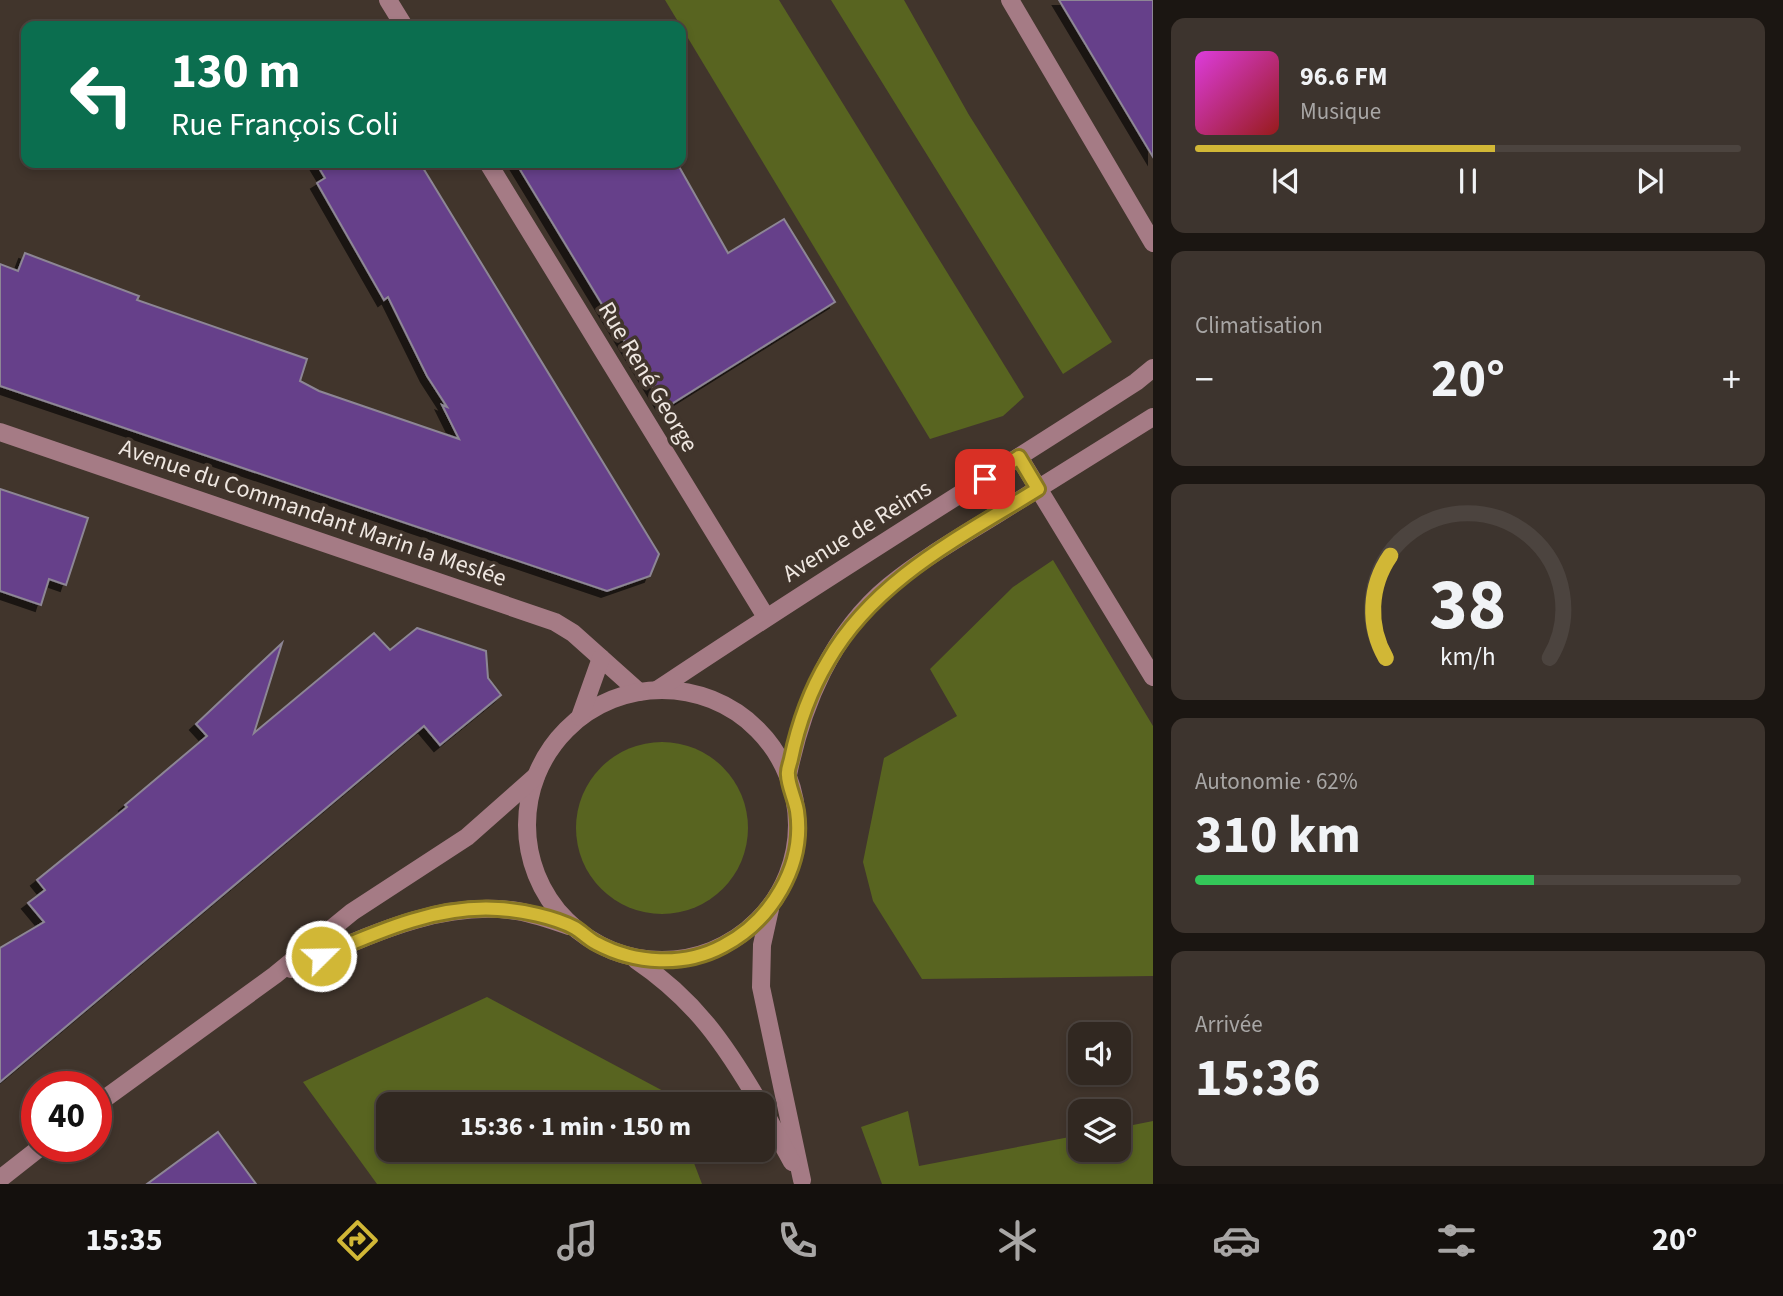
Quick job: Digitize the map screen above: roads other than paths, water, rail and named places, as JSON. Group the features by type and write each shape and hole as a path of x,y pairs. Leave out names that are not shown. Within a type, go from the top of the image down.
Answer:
{"street":[{"path":"388,0 401,21"},
{"path":"1010,0 1153,243"},
{"name":"Rue René George","path":"491,168 766,617"},
{"name":"Avenue de Reims","path":"657,690 1153,368"},
{"name":"Avenue de Reims","path":"788,775 794,745 811,693 828,660 866,609 889,586 1153,417"},
{"name":"Avenue du Commandant Marin la Meslée","path":"0,432 555,622 573,633 639,692"},
{"path":"1019,457 1153,677"},
{"path":"580,717 601,658"},
{"name":"Avenue de Reims","path":"657,690 685,691 712,699 744,717 770,743 788,775 797,811 796,848 789,874 770,907 751,928 704,955 667,961 631,957 596,943 574,928 550,900 533,866 527,821 537,776 554,743 580,717 604,702 657,690"},
{"name":"Avenue de Reims","path":"112,1093 275,975 352,912 467,837 537,776"},
{"path":"770,907 762,945 761,987 803,1182"},
{"name":"Avenue de Reims","path":"275,975 397,926 461,909 515,910 574,928"},
{"path":"631,957 663,978 699,1013 753,1092"},
{"path":"775,1131 803,1182"},
{"path":"0,1179 22,1162"}]}
